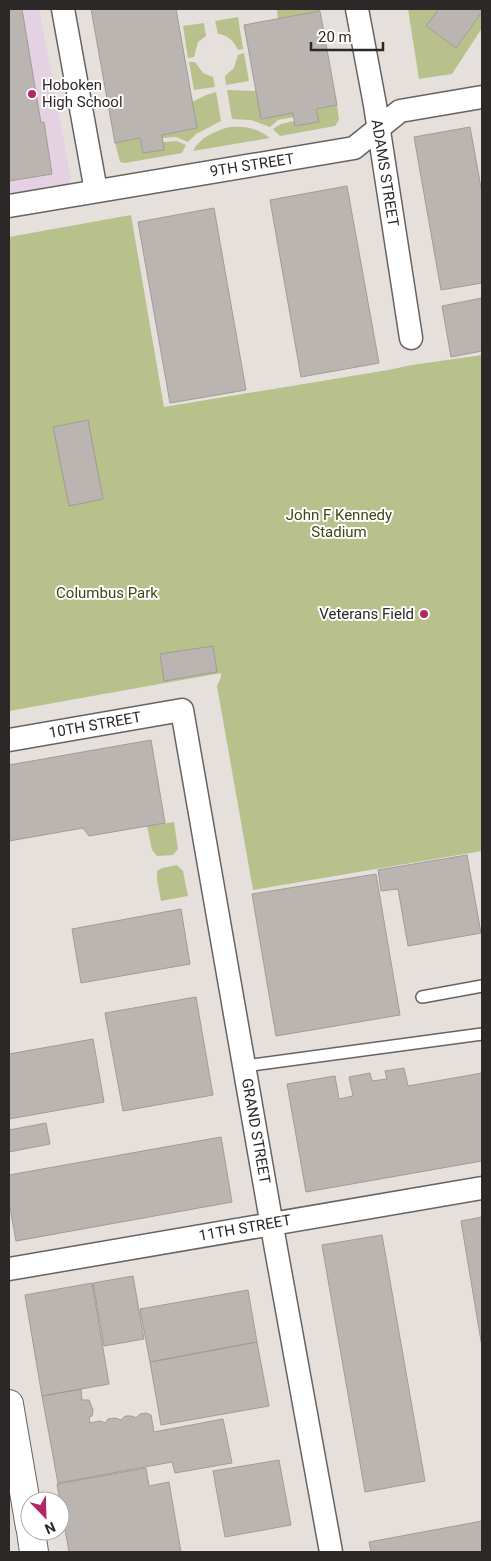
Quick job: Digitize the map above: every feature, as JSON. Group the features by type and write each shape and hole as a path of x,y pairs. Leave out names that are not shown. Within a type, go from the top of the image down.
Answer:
{"street":[{"path":"63,9 96,191"},
{"name":"ADAMS STREET","path":"357,9 411,338"},
{"name":"9TH STREET","path":"9,206 354,148 400,111 482,97"},
{"name":"10TH STREET","path":"9,740 182,710"},
{"name":"GRAND STREET","path":"182,710 331,1552"},
{"name":"11TH STREET","path":"9,1269 482,1188"},
{"path":"9,1404 24,1491"}],"lane":[{"path":"422,997 482,986"},
{"path":"245,1066 482,1034"}],"shaded area":[{"name":"Hoboken High School","path":"9,9 39,9 71,179 66,185 9,195"}],"green space":[{"path":"320,9 320,11 278,19 277,10"},
{"path":"408,9 439,9 426,26 456,48 482,12 482,28 452,74 419,79"},
{"path":"238,17 243,49 238,50 230,39 218,34 215,21"},
{"path":"204,23 206,36 198,42 194,57 188,58 183,26"},
{"path":"244,53 249,81 226,85 225,76 234,68 238,55"},
{"path":"189,62 195,62 203,73 213,77 215,87 194,90"},
{"path":"227,90 256,91 261,119 293,113 294,117 278,120 270,127 251,120 232,119"},
{"path":"216,92 221,121 196,134 188,142 176,137 162,138 162,135 197,128 192,102"},
{"path":"337,105 339,120 335,126 280,136 273,129 281,124 294,121 296,126 318,122 316,109"},
{"path":"230,127 251,128 270,138 193,151 208,135"},
{"path":"140,138 143,153 164,150 163,142 177,141 186,145 182,153 125,163 120,162 115,143"},
{"name":"John F Kennedy Stadium","path":"131,215 164,407 482,355 482,851 253,890 217,686 221,673 9,711 9,237"},
{"path":"174,822 178,849 173,855 157,856 152,850 147,826"},
{"path":"177,865 183,871 188,896 161,901 157,871"}],"building":[{"name":"Hoboken High School","path":"9,9 22,9 41,123 44,122 52,174 9,181"},
{"path":"91,9 176,9 197,128 162,135 164,150 143,153 140,138 115,143"},
{"path":"439,9 482,9 482,12 456,48 426,26"},
{"path":"320,11 337,105 316,109 319,122 295,126 293,113 261,119 244,25"},
{"path":"470,127 482,193 482,283 441,290 414,137"},
{"path":"347,186 379,363 301,377 270,200"},
{"path":"214,208 246,390 170,403 138,222"},
{"path":"482,298 482,351 451,357 442,306"},
{"path":"88,420 103,499 69,506 53,427"},
{"path":"213,646 217,672 164,681 160,654"},
{"path":"151,740 165,823 89,836 83,828 9,841 9,765"},
{"path":"467,855 481,933 408,946 398,889 381,891 378,870"},
{"path":"376,874 400,1015 276,1036 252,894"},
{"path":"181,909 190,964 81,983 72,929"},
{"path":"196,997 213,1095 123,1111 105,1013"},
{"path":"93,1039 104,1102 9,1119 9,1054"},
{"path":"404,1068 408,1086 482,1073 482,1161 306,1192 287,1084 335,1076 339,1099 353,1096 349,1077 370,1073 372,1081 387,1079 385,1071"},
{"path":"46,1123 50,1144 9,1152 9,1130"},
{"path":"221,1137 232,1202 16,1241 9,1202 9,1175"},
{"path":"482,1217 482,1347 461,1221"},
{"path":"382,1235 425,1481 365,1492 322,1245"},
{"path":"133,1276 144,1339 104,1346 93,1283"},
{"path":"92,1283 109,1384 42,1396 25,1295"},
{"path":"248,1290 257,1342 150,1362 140,1309"},
{"path":"257,1342 269,1406 161,1425 150,1362"},
{"path":"81,1389 82,1400 89,1400 93,1410 92,1416 89,1417 90,1423 100,1421 105,1423 108,1419 115,1418 121,1420 125,1416 136,1418 140,1414 146,1413 151,1415 154,1432 223,1419 232,1463 175,1473 172,1462 58,1483 42,1396"},
{"path":"279,1460 291,1525 225,1537 213,1471"},
{"path":"146,1468 149,1486 169,1482 181,1552 69,1552 67,1541 70,1541 70,1491 58,1491 57,1484"},
{"path":"482,1521 482,1552 371,1552 369,1542"}],"place":[{"name":"Hoboken High School","path":"32,94"},
{"name":"Veterans Field","path":"424,614"}],"park label":[{"name":"Columbus Park","path":"107,593"}]}
